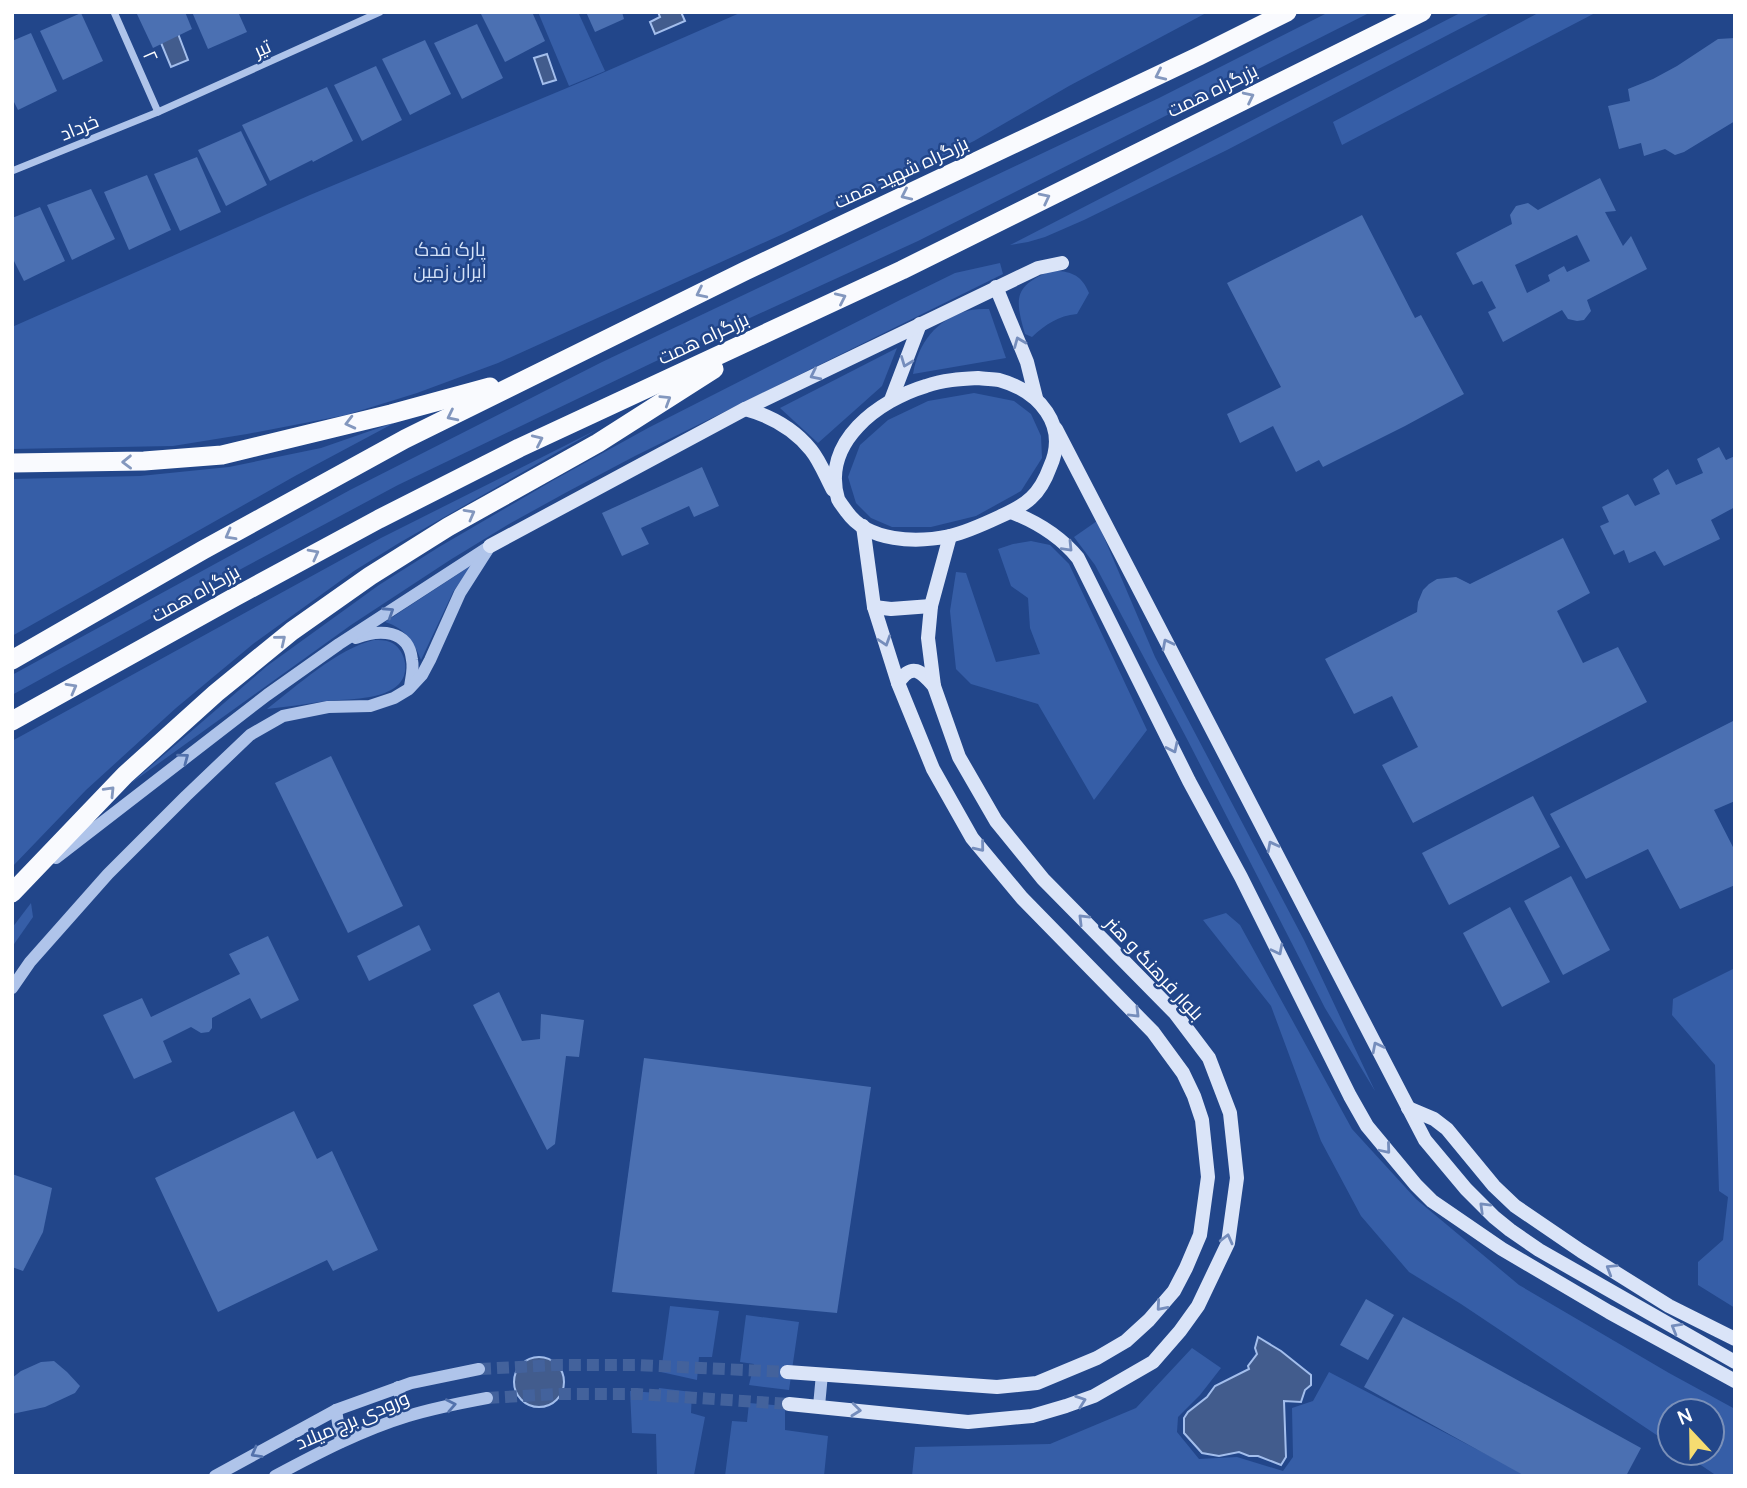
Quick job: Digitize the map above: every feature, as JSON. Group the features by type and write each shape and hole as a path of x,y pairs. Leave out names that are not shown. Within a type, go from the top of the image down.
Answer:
{"highway":[{"name":"بزرگراه شهید همت","path":"535,375 745,271 1287,12"},
{"name":"بزرگراه همت","path":"12,721 379,519 519,449 902,270 1422,12"},
{"path":"13,892 125,775 216,693 292,631 370,576 448,527 598,443 780,328"},
{"path":"12,463 144,461 222,455 391,414 535,375"},
{"name":"بزرگراه همت","path":"12,660 203,550 405,439 535,375"}],"main road":[{"path":"490,546 745,410 996,287 1038,268 1062,263"},
{"path":"996,287 1027,362 1036,398"},
{"path":"891,400 920,324"},
{"path":"839,500 834,470 844,442 863,421 891,400 925,386 955,379 978,378 999,380 1036,398 1056,429 1425,1140 1466,1189 1510,1230 1539,1250 1735,1362"},
{"path":"745,410 776,421 813,452 853,520 872,533 898,538 950,536 1011,512 1031,498 1044,481 1053,462 1056,429"},
{"path":"1011,512 1046,529 1065,543 1078,558 1189,781 1289,970 1350,1096 1367,1126 1416,1185 1432,1201 1502,1249 1735,1381"},
{"path":"787,1372 997,1387 1037,1382 1097,1358 1126,1341 1174,1291 1200,1235 1208,1177 1202,1119 1184,1073 1153,1032 1022,898 972,838 933,769 898,683 874,607 863,526"},
{"name":"بلوار فرهنگ و هنر","path":"789,1404 968,1422 1032,1416 1094,1396 1153,1362 1198,1306 1228,1243 1237,1178 1230,1113 1209,1058 1175,1013 1043,879 996,821 959,757 934,686 928,638 931,606 950,536"},
{"path":"874,607 891,609 931,606"},
{"path":"898,683 904,674 913,670 922,673 934,686"},
{"path":"1408,1108 1434,1119 1447,1129 1494,1186 1515,1206 1669,1306 1735,1339"}],"street":[{"name":"۲","path":"114,12 158,112"},
{"name":"تیر","path":"158,112 380,12"},
{"name":"خرداد","path":"12,171 158,112"},
{"path":"13,892 267,695 339,644 490,546"},
{"path":"12,988 30,962 108,874 250,735 283,716 328,707 370,706 394,698 409,689 430,660 460,593 490,546"},
{"path":"339,644 377,632 394,633 405,642 412,656 409,689"},
{"path":"215,1476 336,1410 411,1382 479,1369"},
{"path":"819,1406 822,1374"},
{"path":"398,1387 405,1416"},
{"name":"ورودی برج میلاد","path":"275,1476 341,1442 405,1416 487,1398"},
{"path":"336,1410 341,1442"}],"green space":[{"path":"538,12 578,12 605,71 569,86"},
{"name":"پارک فدک ایران زمین","path":"742,12 1208,12 1069,86 974,141 783,234 498,363 417,393 346,415 173,446 12,449 12,327 310,195"},
{"path":"1329,12 1371,12 918,241 654,362 398,485 12,695 12,675 350,490 602,362 1159,98"},
{"path":"1462,12 1492,12 1227,150 1084,220 1045,237 1010,245"},
{"path":"1540,12 1597,12 1342,145 1333,122"},
{"path":"1000,263 1003,274 635,456 509,524 351,625 130,784 267,666 379,585 439,547 648,428 902,299 955,273"},
{"path":"1051,271 1064,271 1075,275 1089,293 1077,314 1053,321 1032,337 1025,334 1020,312 1020,295 1030,282"},
{"path":"989,309 1006,358 913,374 924,343 946,320 967,311"},
{"path":"897,348 882,386 818,443 780,408"},
{"path":"974,393 1014,401 1031,414 1041,436 1042,458 1021,491 976,516 931,527 892,527 871,518 856,503 848,477 860,445 888,420 928,401"},
{"path":"396,422 12,636 12,479 140,476 229,467 321,448"},
{"path":"598,429 354,571 253,644 176,708 86,790 12,867 12,741 381,538"},
{"path":"1097,521 1155,657 1304,940 1375,1091 1325,1008 1095,565 1074,537"},
{"path":"1031,541 1050,545 1069,564 1147,730 1094,800 1038,704 971,684 956,669 950,611 956,572 966,573 996,662 1040,654 1030,628 1028,598 1011,586 998,549"},
{"path":"472,565 453,592 421,660 408,636 385,622"},
{"path":"374,640 390,642 403,655 405,673 399,684 392,689 365,698 267,709 332,660 346,651"},
{"path":"31,903 33,917 12,947 12,928"},
{"path":"1226,913 1240,925 1352,1129 1416,1199 1519,1285 1713,1397 1656,1397 1656,1435 1409,1272 1361,1216 1321,1141 1271,1006 1203,920"},
{"path":"1735,968 1735,1308 1698,1285 1698,1262 1723,1240 1728,1197 1719,1191 1715,1065 1672,1015 1673,999"},
{"path":"670,1306 719,1311 712,1357 699,1357 697,1380 661,1372"},
{"path":"746,1315 799,1322 789,1390 749,1385 754,1364 740,1362"},
{"path":"1192,1348 1221,1368 1178,1417 1177,1432 1199,1459 1237,1457 1283,1471 1293,1457 1292,1408 1313,1401 1329,1372 1528,1476 912,1476 915,1447 1050,1444 1136,1408"},
{"path":"659,1388 692,1392 691,1413 705,1417 694,1475 657,1474 656,1434 632,1433 630,1391 658,1393"},
{"path":"749,1403 785,1406 785,1430 828,1436 824,1476 725,1476 732,1421 747,1422"},
{"path":"1726,1404 1735,1409 1735,1476 1717,1476 1704,1467 1726,1467"}],"shaded area":[{"path":"658,12 681,12 685,21 655,34 650,22 660,17"},
{"path":"177,31 188,60 171,67 159,38"},
{"path":"547,54 556,80 543,84 534,58"},
{"path":"1258,1337 1311,1375 1311,1385 1305,1390 1301,1402 1284,1401 1286,1457 1281,1465 1239,1452 1219,1456 1202,1453 1184,1433 1184,1418 1188,1412 1207,1397 1215,1386 1249,1369 1248,1366 1257,1354 1255,1348"},
{"path":"539,1357 556,1365 564,1382 556,1399 539,1407 522,1399 514,1382 522,1365"}],"building":[{"path":"136,12 185,12 192,29 153,48"},
{"path":"192,12 238,12 247,32 208,49"},
{"path":"480,12 532,12 545,41 505,62"},
{"path":"586,12 622,12 624,19 595,32"},
{"path":"81,13 103,61 63,80 40,31"},
{"path":"477,24 503,78 462,99 434,43"},
{"path":"31,33 57,91 18,110 12,98 12,41"},
{"path":"1735,38 1735,121 1675,155 1665,149 1644,156 1641,143 1619,149 1608,106 1630,101 1628,89 1677,66 1718,39"},
{"path":"425,40 451,94 410,115 382,59"},
{"path":"376,66 402,120 362,141 334,85"},
{"path":"327,87 353,141 270,181 242,125"},
{"path":"241,131 267,185 226,206 198,150"},
{"path":"197,157 221,212 180,231 154,174"},
{"path":"147,175 171,230 129,250 104,192"},
{"path":"1600,178 1616,211 1605,212 1623,246 1631,236 1647,269 1587,300 1591,311 1584,320 1568,319 1562,310 1503,342 1488,312 1496,308 1482,281 1473,285 1456,253 1512,224 1510,215 1516,206 1528,203 1538,210","holes":["1577,235 1590,261 1567,272 1564,266 1548,275 1550,281 1527,293 1515,265"]},
{"path":"91,189 115,239 72,260 47,205"},
{"path":"40,207 65,261 24,281 12,257 12,218"},
{"path":"1362,215 1415,318 1421,315 1464,394 1323,467 1319,460 1296,472 1273,426 1240,443 1227,414 1281,387 1227,283"},
{"path":"1719,447 1726,460 1735,456 1735,507 1711,520 1720,539 1664,566 1655,551 1629,563 1624,550 1614,555 1600,526 1609,522 1602,507 1628,494 1635,506 1660,494 1653,479 1668,469 1676,485 1703,473 1697,459"},
{"path":"702,467 719,506 694,517 689,506 641,528 649,544 622,556 602,513"},
{"path":"1563,538 1590,593 1557,611 1583,663 1618,647 1647,702 1413,823 1382,765 1418,747 1392,696 1354,714 1325,659 1417,612 1423,590 1437,579 1456,577 1470,584"},
{"path":"1735,720 1735,801 1714,810 1735,851 1735,885 1680,909 1648,849 1586,879 1550,814"},
{"path":"331,756 403,906 348,933 275,783"},
{"path":"1533,796 1560,847 1449,905 1422,853"},
{"path":"1571,876 1610,950 1563,975 1524,901"},
{"path":"1510,907 1550,982 1502,1007 1463,933"},
{"path":"419,925 431,950 369,981 357,956"},
{"path":"268,936 299,1000 261,1019 250,998 212,1018 209,1032 201,1033 191,1027 163,1041 172,1062 134,1079 103,1015 142,998 151,1017 240,974 229,954"},
{"path":"499,992 522,1041 540,1039 541,1014 584,1020 579,1057 566,1056 555,1144 547,1150 473,1005"},
{"path":"644,1058 871,1087 837,1313 612,1292"},
{"path":"294,1111 317,1159 332,1151 378,1250 333,1271 327,1260 218,1312 155,1178"},
{"path":"12,1174 52,1188 43,1232 23,1271 12,1267"},
{"path":"1366,1299 1394,1315 1368,1360 1340,1345"},
{"path":"1403,1317 1641,1448 1626,1476 1525,1476 1364,1387"},
{"path":"54,1361 80,1386 75,1393 45,1407 12,1414 12,1378 41,1362"}],"tunnel":[{"path":"479,1369 637,1365 787,1372"},
{"path":"487,1398 637,1394 789,1404"}]}
